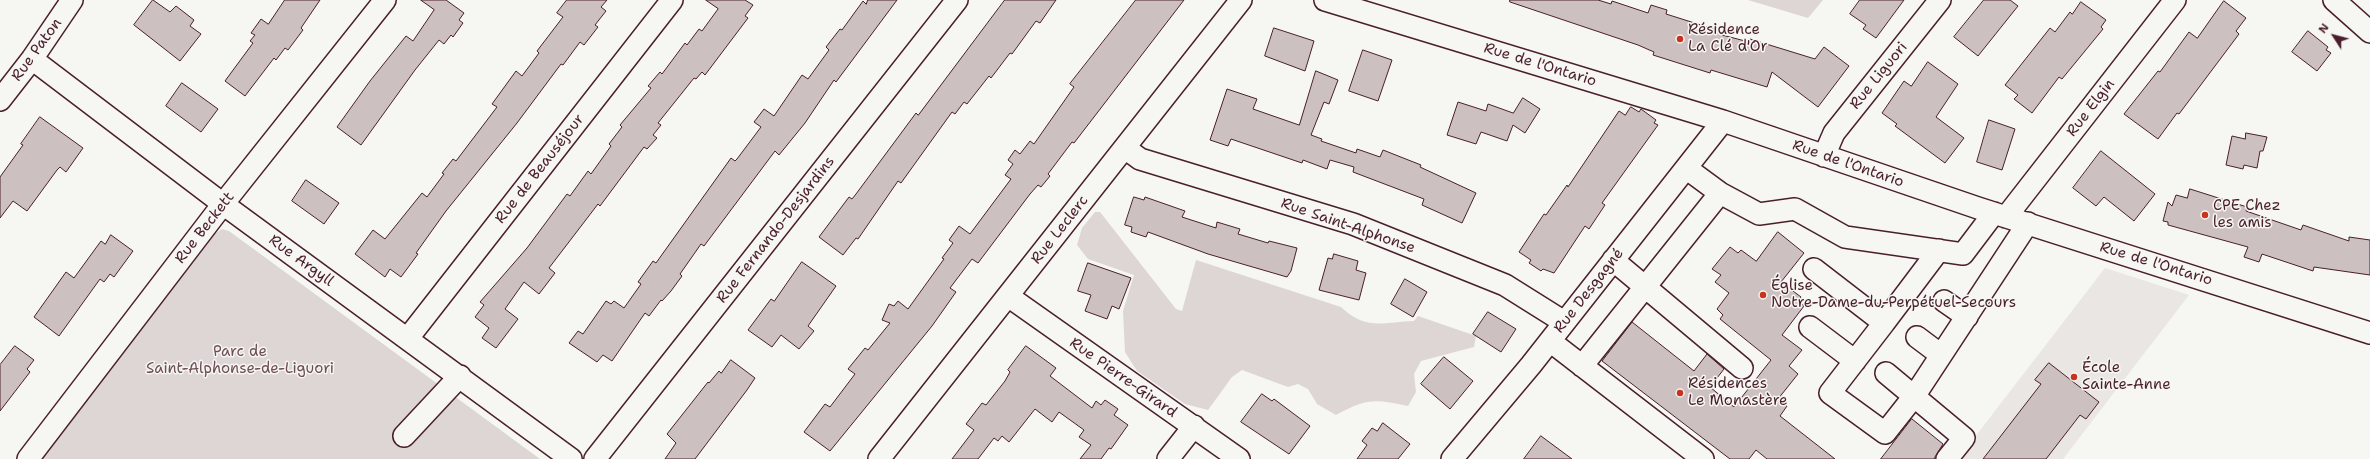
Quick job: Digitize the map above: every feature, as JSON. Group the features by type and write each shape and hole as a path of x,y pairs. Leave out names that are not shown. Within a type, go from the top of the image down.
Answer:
{"street":[{"name":"Rue Paton","path":"0,100 32,60 72,0"},
{"name":"Rue Beckett","path":"28,459 223,204 385,0"},
{"name":"Rue de Beauséjour","path":"408,338 672,0"},
{"name":"Rue Fernando-Desjardins","path":"595,459 957,0"},
{"name":"Rue Leclerc","path":"879,459 1241,0"},
{"name":"Rue de l'Ontario","path":"1325,0 1723,121 2000,215 2365,328"},
{"name":"Rue Liguori","path":"1824,156 1834,132 1940,0"},
{"name":"Rue Elgin","path":"1939,250 1963,254 2000,215 2175,0"},
{"path":"2334,0 2370,32"},
{"name":"Rue Argyll","path":"32,60 223,204 572,459"},
{"name":"Rue Desgagné","path":"1452,459 1550,341 1723,121"},
{"name":"Rue Saint-Alphonse","path":"1125,148 1140,159 1353,224 1505,285 1564,322"},
{"path":"1686,168 1720,193 1759,214 1795,209 1845,237 1939,250 1830,393 1885,433 1915,395 2028,223"},
{"path":"1582,366 1644,286 1720,193"},
{"path":"1613,260 1742,368"},
{"path":"1814,269 1884,323"},
{"name":"Rue Pierre-Girard","path":"1008,296 1194,426 1238,459"},
{"path":"1944,301 1967,316"},
{"path":"1810,327 1855,361"},
{"path":"1917,337 1941,355"},
{"path":"1550,341 1703,459"},
{"path":"1886,373 1915,395 1964,438 1947,459"},
{"path":"404,436 460,376"},
{"path":"1168,459 1194,426"}],"shaded area":[{"name":"École Sainte-Anne","path":"2105,268 2189,295 2063,459 1958,459"}],"green space":[{"path":"1748,0 1823,0 1808,18"},
{"path":"1095,212 1100,212 1176,309 1182,311 1196,260 1341,307 1350,315 1367,322 1384,323 1414,321 1418,316 1476,336 1474,347 1421,361 1414,374 1416,392 1408,406 1378,401 1356,405 1336,415 1317,404 1308,389 1298,384 1288,387 1242,370 1232,377 1208,410 1185,404 1137,371 1125,352 1123,311 1134,275 1088,259 1077,245 1082,228"},
{"name":"Parc de Saint-Alphonse-de-Liguori","path":"222,229 229,231 540,459 41,459 208,238"}],"building":[{"path":"153,0 170,12 176,6 194,20 190,26 201,34 180,61 134,25"},
{"path":"285,0 320,0 301,28 303,30 288,50 285,48 276,60 274,58 245,96 225,81 253,43 250,41 255,35 251,33 261,19 268,24"},
{"path":"421,0 446,0 464,13 459,20 463,23 453,37 451,35 444,44 439,40 415,70 361,145 337,127 370,81 406,36 413,41 434,10"},
{"path":"567,0 607,0 601,7 606,11 595,25 598,27 584,45 580,42 563,65 561,64 517,123 446,211 401,277 390,269 385,277 355,254 373,230 385,239 422,193 427,197 444,174 442,173 453,159 456,161 497,107 492,104 516,71 522,76 539,53 537,51 563,17 557,13"},
{"path":"706,0 745,0 753,5 745,16 748,18 705,75 702,72 696,79 694,78 658,123 661,125 653,135 657,138 647,149 644,147 600,206 598,204 549,268 555,273 539,294 524,282 505,309 518,319 496,348 482,338 489,328 475,317 484,305 480,302 527,248 567,194 570,196 588,171 591,174 611,146 609,144 622,127 620,125 651,88 648,86 660,72 662,74 685,43 687,45 699,29 702,31 718,9"},
{"path":"868,0 897,0 836,82 834,80 805,123 779,155 775,151 704,246 701,244 680,274 682,276 671,291 662,301 661,300 649,316 645,313 612,361 603,355 597,362 569,343 578,331 583,334 606,301 611,304 614,301 624,308 641,284 638,282 653,261 656,263 731,158 735,161 737,159 761,127 754,122 764,109 774,116 802,75 808,79 829,50 826,47 840,29 842,30 863,1 866,4"},
{"path":"1005,0 1056,0 1040,23 1036,21 1012,54 1010,53 991,78 989,76 967,104 964,102 955,114 952,112 901,183 898,181 858,239 856,238 843,255 819,237 849,197 852,199 856,194 916,113 918,115"},
{"path":"1136,0 1184,0 1074,143 1072,142 1048,174 1050,176 1041,187 1038,185 1030,194 978,263 972,259 950,288 956,292 932,326 830,451 804,432 825,404 830,407 855,374 848,369 865,348 868,350 890,323 882,320 889,304 894,306 898,301 908,309 944,259 942,258 953,243 949,240 959,226 970,234 1011,179 1005,175 1013,164 1008,160 1015,150 1020,154 1030,141 1034,144 1074,87 1070,84"},
{"path":"1510,0 1598,0 1611,4 1612,1 1648,13 1651,5 1667,10 1666,14 1723,32 1722,35 1749,42 1750,39 1815,59 1824,47 1849,66 1818,107 1772,72 1767,87 1711,70 1710,73 1653,55 1654,52 1638,45 1510,2"},
{"path":"1860,0 1904,0 1876,38 1863,29 1866,25 1850,14"},
{"path":"1984,0 2010,0 2018,6 1978,56 1954,37"},
{"path":"2224,1 2246,18 2236,31 2239,34 2179,114 2177,113 2158,139 2124,114 2158,71 2160,72 2189,32 2197,38"},
{"path":"2081,2 2106,20 2101,27 2103,29 2062,79 2059,77 2032,113 2014,99 2018,95 2005,85 2050,28 2055,32 2070,12 2072,14"},
{"path":"1274,28 1314,41 1305,71 1265,56"},
{"path":"2308,31 2328,47 2326,50 2331,53 2317,71 2292,52"},
{"path":"1363,50 1392,60 1378,101 1349,91"},
{"path":"1928,62 1958,84 1936,117 1964,138 1945,163 1895,126 1897,124 1882,113 1904,81 1911,86"},
{"path":"1316,71 1338,80 1329,104 1324,102 1311,135 1322,139 1321,141 1356,153 1357,149 1380,157 1383,150 1421,165 1420,167 1476,193 1462,223 1422,205 1424,199 1353,172 1354,167 1330,160 1327,169 1303,160 1302,163 1231,139 1228,146 1210,140 1227,89 1257,99 1253,109 1299,125"},
{"path":"182,83 218,109 201,132 166,106"},
{"path":"1523,98 1540,109 1525,133 1513,125 1507,141 1481,132 1476,144 1447,135 1458,102 1486,111 1488,104 1513,113"},
{"path":"1631,107 1639,112 1641,109 1656,120 1654,123 1658,125 1602,203 1605,205 1589,229 1585,226 1554,273 1543,269 1541,271 1529,263 1531,260 1519,252 1544,214 1546,215 1567,185 1568,187 1619,111 1625,115"},
{"path":"40,117 83,148 66,172 60,167 57,170 27,211 13,201 0,218 0,177 23,145 21,144"},
{"path":"1989,120 2015,129 2002,170 1977,162"},
{"path":"2246,133 2267,137 2263,151 2260,151 2257,168 2244,165 2243,169 2226,165 2232,136 2245,139"},
{"path":"2101,151 2155,194 2134,221 2104,197 2096,206 2073,188"},
{"path":"306,180 339,203 324,224 292,201"},
{"path":"2190,189 2247,207 2246,211 2301,230 2303,225 2349,241 2349,237 2370,240 2370,275 2314,267 2313,271 2262,254 2259,262 2244,257 2248,247 2168,225 2168,222 2163,221 2168,202 2172,206 2176,195 2187,198"},
{"path":"1134,197 1144,200 1145,197 1185,211 1182,217 1216,228 1217,222 1240,229 1238,234 1268,243 1269,241 1297,248 1291,271 1287,277 1208,254 1148,232 1146,237 1131,232 1132,227 1125,225"},
{"name":"Résidences Le Monastère","path":"1778,232 1804,253 1781,282 1801,297 1798,301 1804,306 1782,335 1802,350 1789,366 1798,374 1778,399 1787,406 1780,416 1835,459 1767,459 1756,450 1749,459 1730,459 1602,361 1632,322 1694,371 1707,354 1724,369 1710,387 1734,407 1771,360 1720,319 1723,315 1717,309 1729,293 1715,282 1721,275 1712,269 1730,247 1738,253 1741,250 1756,261"},
{"path":"111,235 133,251 114,277 110,274 104,282 100,279 59,336 34,317 66,272 74,278 101,241 105,244"},
{"path":"1334,254 1358,261 1356,270 1366,273 1359,300 1319,290 1328,258 1332,259"},
{"path":"802,262 836,286 808,326 814,331 799,349 781,335 772,347 748,330 771,299 774,301"},
{"path":"1088,263 1131,278 1119,309 1112,306 1107,319 1085,311 1091,295 1078,291"},
{"path":"1405,279 1427,292 1413,317 1391,304"},
{"path":"1488,312 1516,329 1501,352 1473,334"},
{"path":"15,346 34,360 27,369 30,372 0,411 0,365"},
{"path":"1026,346 1056,368 1050,376 1092,408 1096,401 1101,405 1105,400 1118,409 1114,415 1128,425 1111,449 1109,448 1101,459 1080,459 1091,445 1079,437 1084,430 1059,412 1052,422 1035,409 1009,442 1002,436 998,441 994,438 978,459 952,459 974,430 966,424 982,403 986,405 1005,381 1010,372 1008,370"},
{"path":"1444,357 1473,381 1450,409 1421,384"},
{"path":"731,360 755,378 747,390 695,459 665,459 676,443 667,434 708,382 709,383 719,371 721,373"},
{"path":"2049,363 2099,402 2086,419 2080,415 2046,459 1983,459 2041,384 2035,380"},
{"path":"1262,394 1272,401 1274,399 1310,426 1289,454 1241,422"},
{"path":"1912,419 1943,444 1934,459 1881,459"},
{"path":"1383,423 1410,444 1398,459 1357,459 1367,445 1362,441 1372,428 1377,431"},
{"path":"1541,436 1572,459 1524,459"}],"place":[{"name":"Résidence La Clé d'Or","path":"1680,39"},
{"name":"CPE Chez les amis","path":"2205,215"},
{"name":"Église Notre-Dame-du-Perpétuel-Secours","path":"1763,295"},
{"name":"École Sainte-Anne","path":"2074,377"},
{"name":"Résidences Le Monastère","path":"1680,393"}]}
